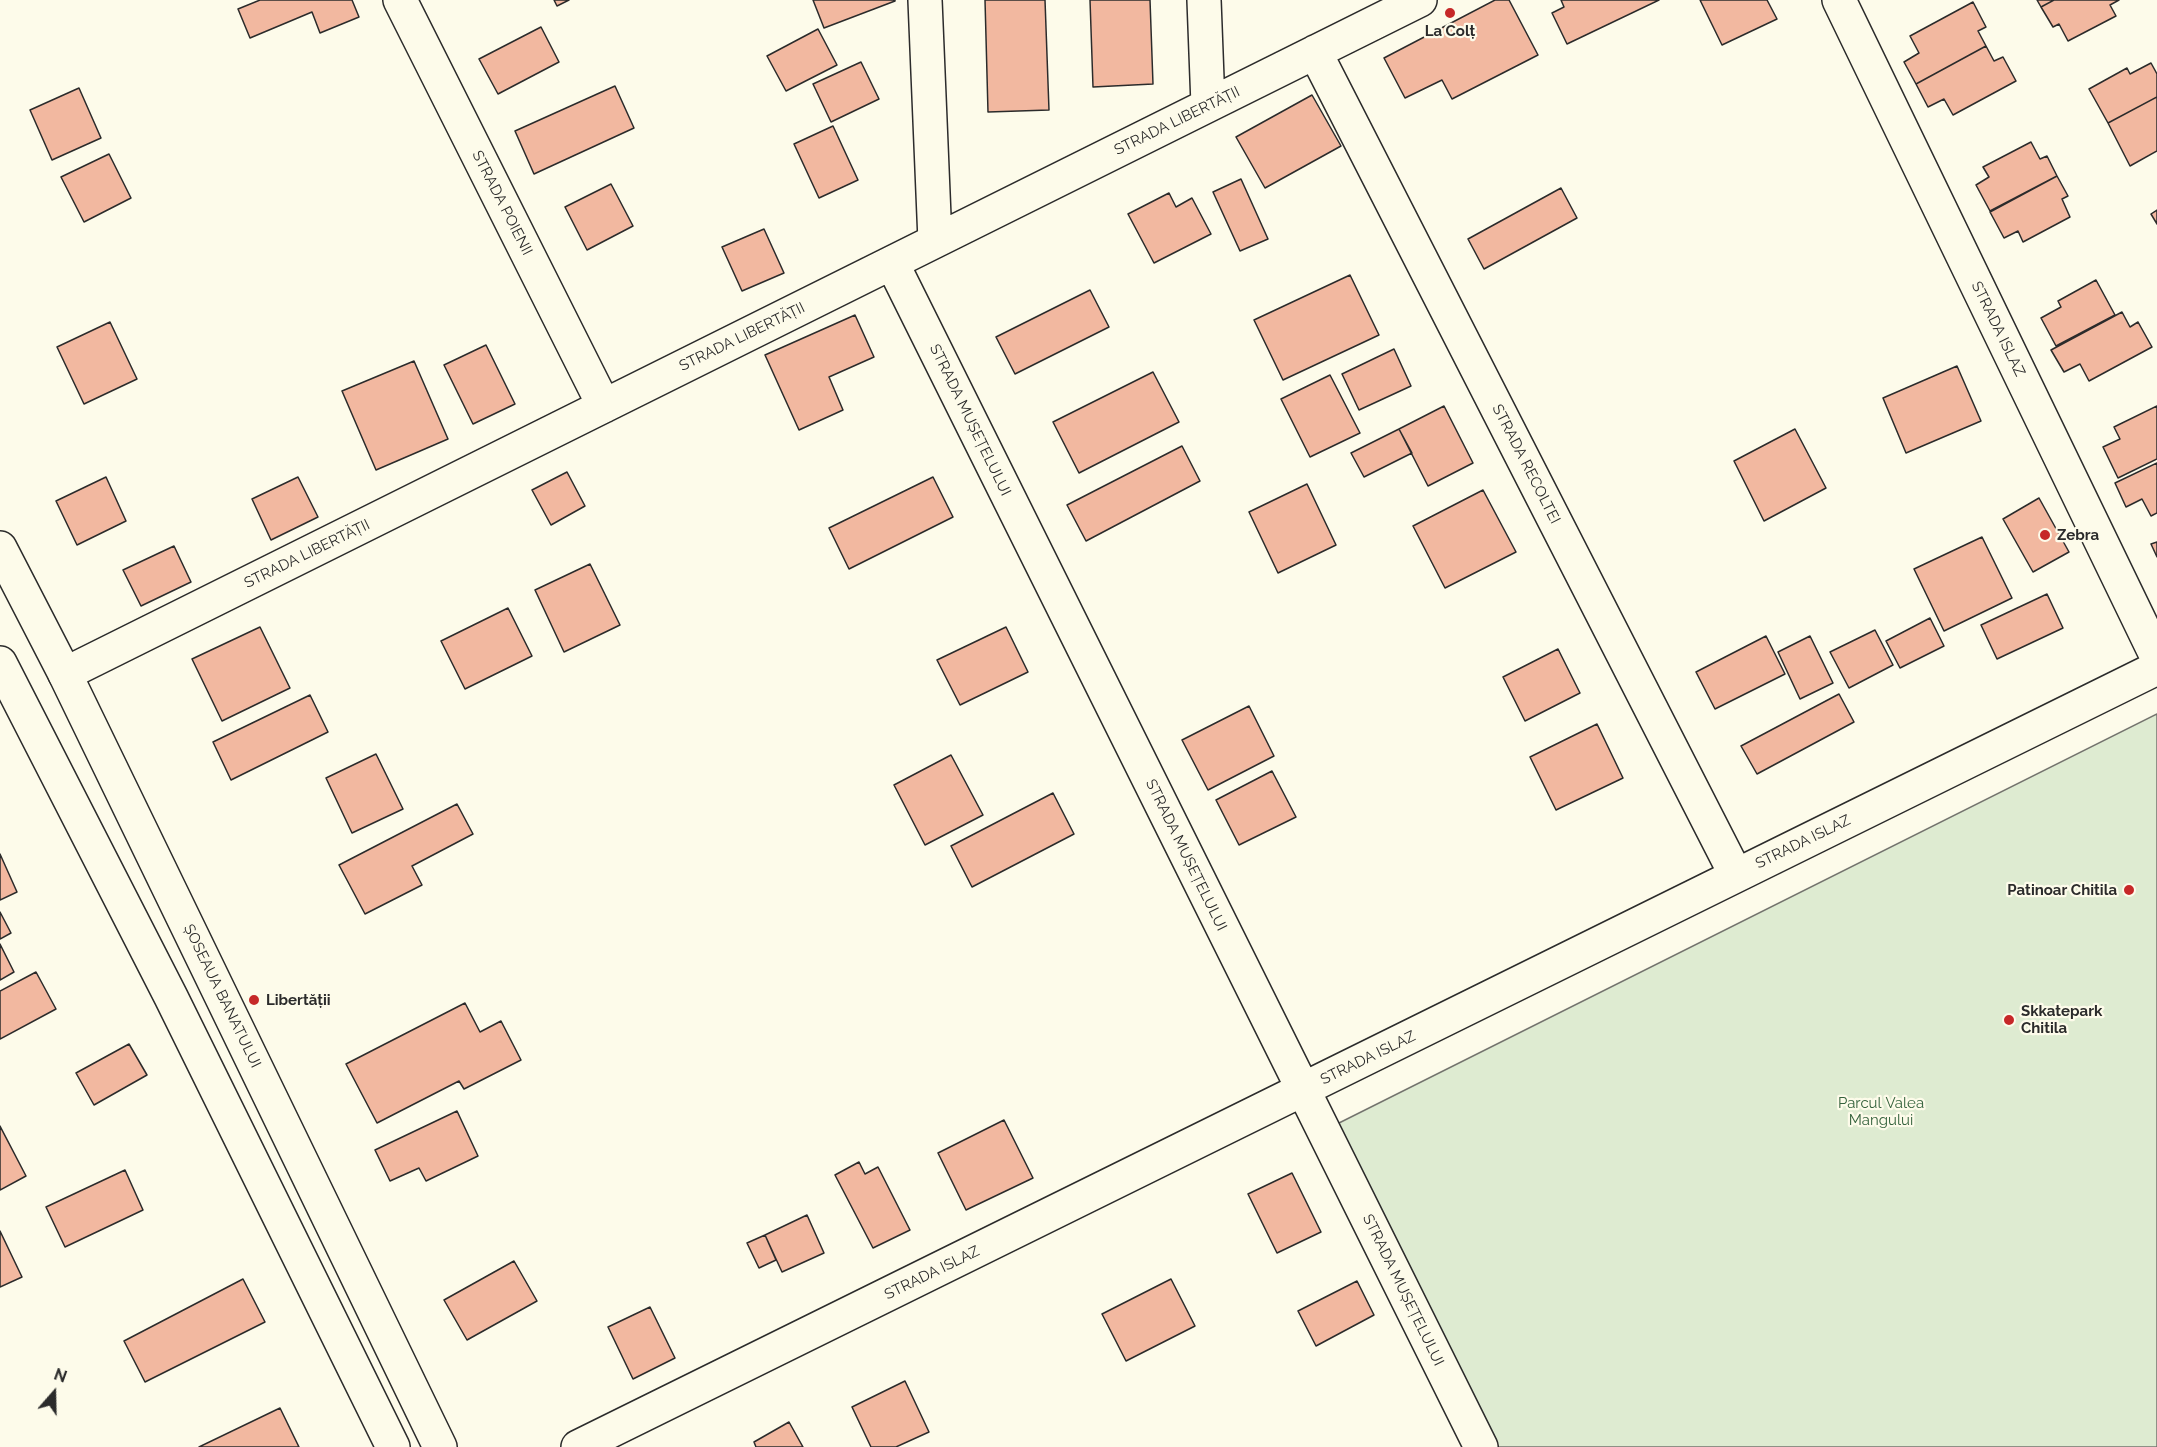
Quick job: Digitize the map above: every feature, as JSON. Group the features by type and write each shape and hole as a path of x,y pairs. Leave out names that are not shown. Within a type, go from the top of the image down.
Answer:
{"street":[{"name":"STRADA POIENII","path":"400,0 604,406"},
{"path":"925,0 935,241"},
{"path":"1204,0 1208,105"},
{"name":"STRADA LIBERTĂȚII","path":"65,674 1420,0"},
{"name":"STRADA ISLAZ","path":"1839,0 2157,657"},
{"name":"STRADA RECOLTEI","path":"1315,52 1736,875"},
{"name":"STRADA MUȘEȚELULUI","path":"892,263 1481,1447"},
{"name":"ȘOSEAUA BANATULUI","path":"0,548 65,674 440,1447"},
{"path":"0,663 9,703 171,997 393,1447"},
{"name":"STRADA ISLAZ","path":"578,1447 2157,668"}],"green space":[{"name":"Parcul Valea Mangului","path":"2157,714 2157,1447 1494,1447 1337,1124"}],"building":[{"path":"260,0 352,0 359,17 320,33 312,12 250,38 238,9"},
{"path":"554,0 569,0 557,6"},
{"path":"813,0 895,0 895,1 824,28"},
{"path":"985,0 1045,0 1049,110 988,112"},
{"path":"1090,0 1150,0 1153,84 1093,87"},
{"path":"1495,0 1509,0 1538,55 1452,99 1442,80 1405,98 1384,58"},
{"path":"1561,0 1659,0 1567,44 1552,13 1564,7"},
{"path":"1700,0 1767,0 1777,19 1722,45"},
{"path":"2037,0 2054,0 2041,7"},
{"path":"2054,0 2119,0 2110,5 2116,16 2068,41 2059,24 2053,27 2041,7"},
{"path":"1973,2 1986,27 1978,31 1986,46 1916,84 1904,62 1919,53 1910,36"},
{"path":"541,27 559,62 498,94 479,59"},
{"path":"818,29 837,65 786,91 767,56"},
{"path":"1986,46 1994,61 2003,57 2016,81 1953,115 1944,99 1928,107 1916,84"},
{"path":"861,62 879,99 831,122 813,84"},
{"path":"2151,63 2157,74 2157,97 2108,123 2089,89 2127,68 2130,74"},
{"path":"615,86 634,128 534,174 515,131"},
{"path":"79,88 101,138 52,160 30,110"},
{"path":"1312,95 1341,146 1265,188 1236,137"},
{"path":"2157,97 2157,151 2130,166 2108,123"},
{"path":"833,126 858,180 819,198 794,144"},
{"path":"2031,142 2040,159 2047,156 2057,176 1990,211 1976,185 1989,177 1983,167"},
{"path":"109,154 131,198 84,222 61,177"},
{"path":"2057,176 2068,196 2062,199 2070,217 2023,242 2018,231 2004,238 1990,212"},
{"path":"1241,179 1268,239 1240,251 1213,192"},
{"path":"611,184 633,226 587,250 565,207"},
{"path":"1561,188 1577,218 1484,269 1468,239"},
{"path":"1169,193 1176,207 1192,198 1211,234 1154,263 1128,214"},
{"path":"2157,210 2157,224 2151,214"},
{"path":"764,229 784,273 742,291 722,247"},
{"path":"1350,275 1379,335 1283,380 1254,320"},
{"path":"2096,280 2115,315 2056,346 2041,318 2061,307 2058,301"},
{"path":"1090,290 1109,327 1015,374 996,337"},
{"path":"2122,312 2130,327 2138,322 2152,347 2089,381 2080,364 2064,372 2051,350"},
{"path":"855,315 874,357 829,377 843,410 799,430 765,355"},
{"path":"110,322 137,379 84,404 57,347"},
{"path":"486,345 515,404 473,424 444,365"},
{"path":"1394,349 1411,386 1359,410 1342,374"},
{"path":"414,361 448,439 376,470 342,391"},
{"path":"1957,366 1981,421 1906,453 1883,398"},
{"path":"1153,372 1179,422 1079,473 1053,422"},
{"path":"1330,375 1360,433 1310,457 1281,399"},
{"path":"1444,406 1473,463 1428,486 1399,429"},
{"path":"2157,406 2157,459 2118,478 2103,447 2120,439 2114,427"},
{"path":"1399,429 1412,453 1364,477 1351,453"},
{"path":"1795,429 1826,488 1764,521 1734,461"},
{"path":"1182,446 1200,481 1086,541 1067,505"},
{"path":"2157,463 2157,513 2151,516 2142,499 2126,507 2115,483"},
{"path":"567,472 585,506 551,525 532,490"},
{"path":"106,477 126,521 77,545 56,501"},
{"path":"298,477 318,517 271,540 252,499"},
{"path":"933,477 953,517 849,569 829,528"},
{"path":"1307,484 1336,545 1278,573 1249,512"},
{"path":"1483,490 1516,552 1445,588 1413,526"},
{"path":"2039,498 2069,552 2033,572 2003,519"},
{"path":"1982,537 2012,598 1944,631 1914,569"},
{"path":"2157,542 2157,557 2151,544"},
{"path":"174,546 191,582 141,606 123,570"},
{"path":"590,564 620,625 564,652 535,590"},
{"path":"2047,594 2063,628 1997,659 1981,625"},
{"path":"508,608 532,656 465,689 441,641"},
{"path":"1930,618 1944,646 1900,668 1886,641"},
{"path":"260,627 290,688 222,721 192,659"},
{"path":"1006,627 1028,672 960,705 937,660"},
{"path":"1875,630 1893,665 1849,688 1830,652"},
{"path":"1766,636 1785,674 1715,709 1696,672"},
{"path":"1810,636 1833,683 1800,699 1778,652"},
{"path":"1558,649 1580,693 1525,721 1503,677"},
{"path":"1839,694 1854,722 1757,774 1741,746"},
{"path":"310,695 328,732 231,780 213,742"},
{"path":"1249,706 1274,756 1208,790 1182,740"},
{"path":"1597,724 1623,778 1556,810 1530,757"},
{"path":"376,754 403,809 352,833 326,778"},
{"path":"951,755 983,815 925,845 894,785"},
{"path":"1272,771 1296,817 1239,845 1216,800"},
{"path":"1053,793 1074,834 972,887 951,846"},
{"path":"457,804 473,834 412,866 422,885 365,914 339,865"},
{"path":"0,854 17,892 0,900"},
{"path":"0,912 11,933 0,939"},
{"path":"0,944 14,972 0,980"},
{"path":"36,972 56,1009 0,1039 0,991"},
{"path":"465,1003 480,1032 501,1021 521,1060 464,1089 459,1081 377,1123 346,1064"},
{"path":"129,1044 147,1075 94,1105 76,1073"},
{"path":"457,1111 478,1156 426,1181 419,1168 390,1181 375,1150"},
{"path":"1004,1120 1033,1178 966,1210 938,1153"},
{"path":"0,1126 26,1176 0,1190"},
{"path":"859,1162 865,1174 878,1167 910,1230 873,1248 835,1175"},
{"path":"125,1170 143,1210 65,1247 46,1207"},
{"path":"1292,1173 1321,1232 1277,1253 1248,1194"},
{"path":"807,1215 824,1253 782,1272 765,1235"},
{"path":"0,1231 22,1277 0,1287"},
{"path":"765,1235 776,1260 759,1268 747,1243"},
{"path":"514,1261 537,1301 467,1340 444,1300"},
{"path":"243,1279 265,1322 145,1382 124,1341"},
{"path":"1171,1279 1195,1326 1126,1361 1102,1314"},
{"path":"1357,1281 1374,1315 1316,1346 1298,1311"},
{"path":"650,1307 675,1358 633,1379 608,1327"},
{"path":"905,1381 929,1432 896,1447 871,1447 852,1407"},
{"path":"280,1408 299,1447 199,1447"},
{"path":"789,1422 803,1447 756,1447 754,1442"}],"place":[{"name":"La Colț","path":"1450,13"},
{"name":"Zebra","path":"2045,535"},
{"name":"Patinoar Chitila","path":"2129,890"},
{"name":"Libertății","path":"254,1000"},
{"name":"Skkatepark Chitila","path":"2009,1020"}]}
